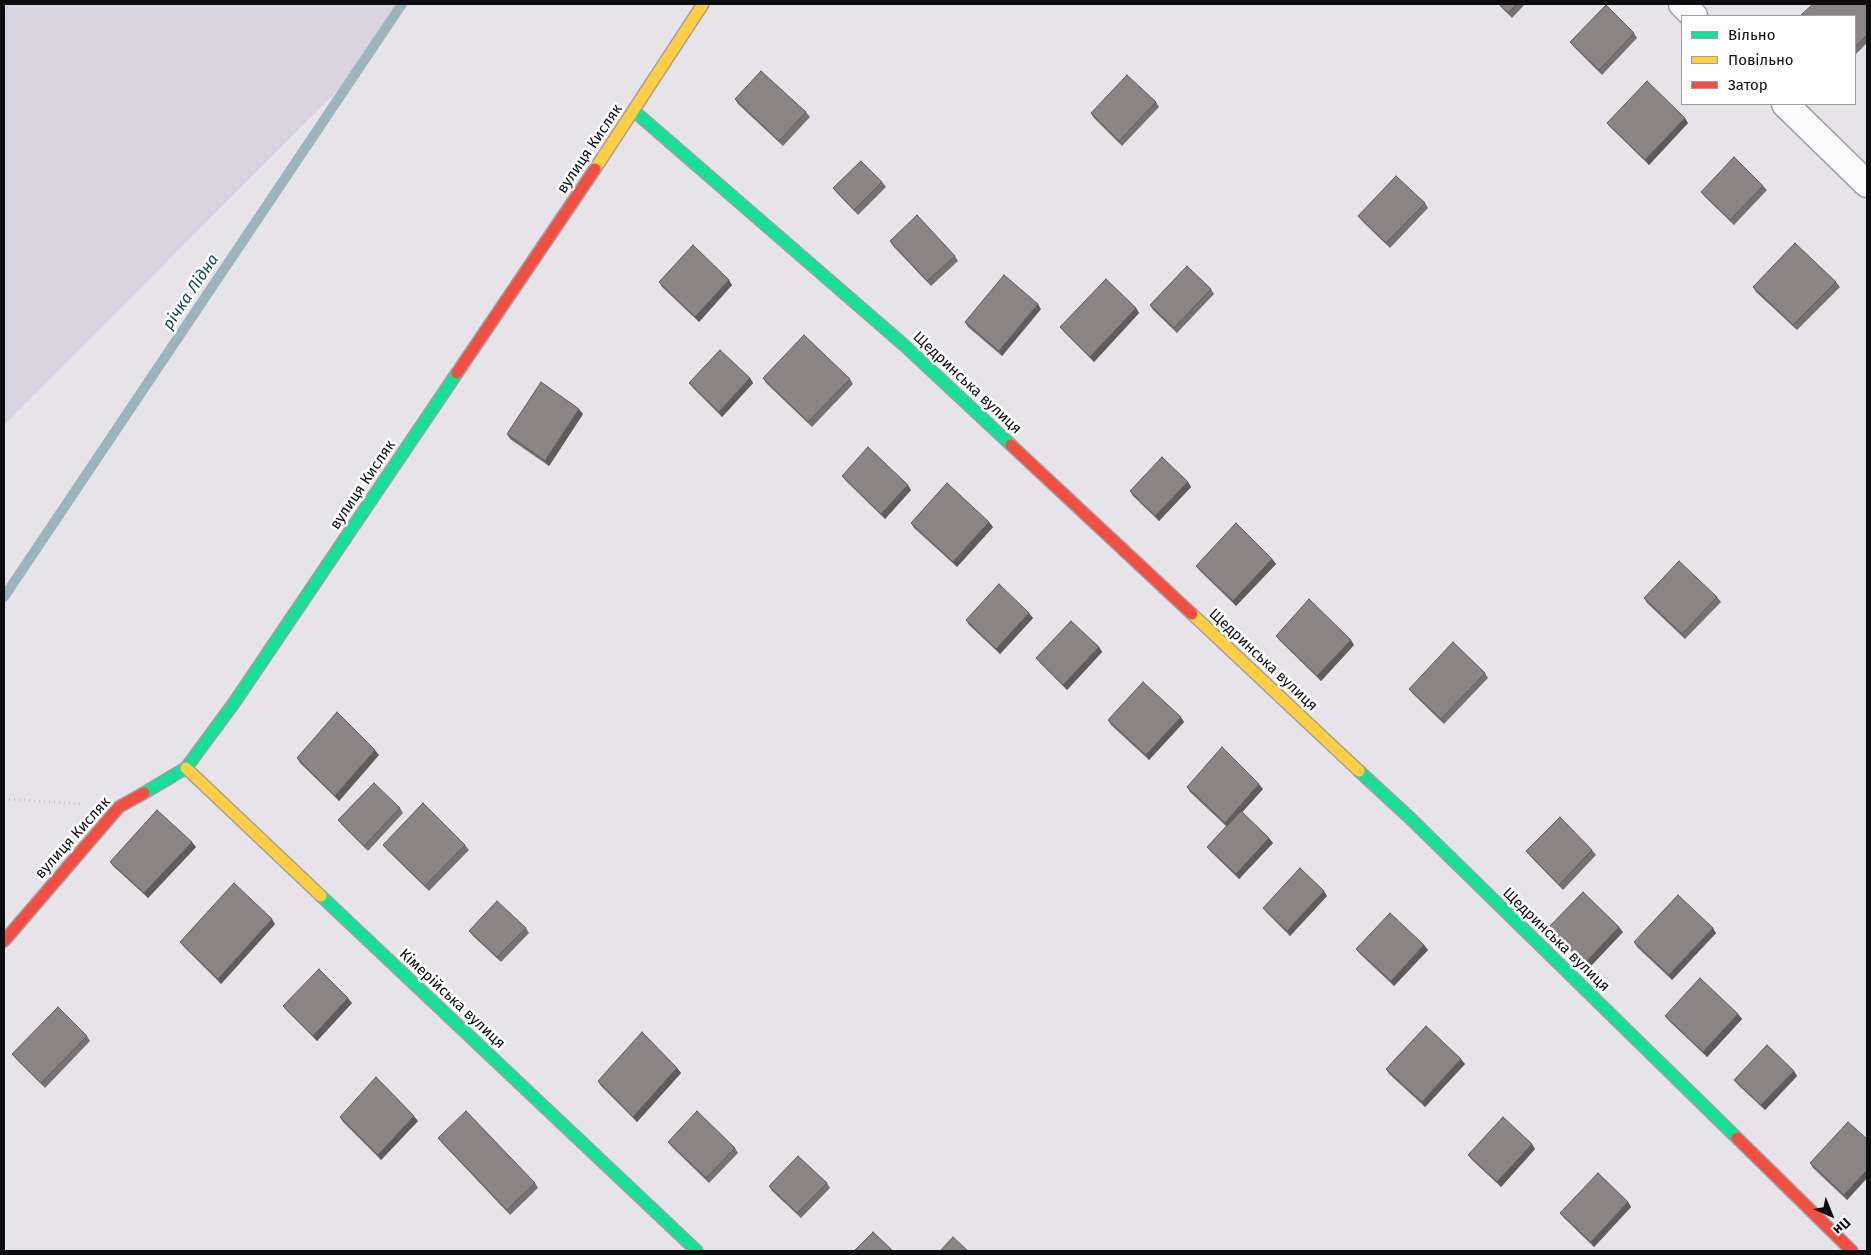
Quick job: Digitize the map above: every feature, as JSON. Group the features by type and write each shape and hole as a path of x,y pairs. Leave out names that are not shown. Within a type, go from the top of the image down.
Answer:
{"street":[{"name":"вулиця Кисляк","path":"4,941 119,807 186,768 234,703 634,111 703,4"},
{"path":"1682,4 1693,15"},
{"path":"1785,105 1867,184"},
{"name":"Щедринська вулиця","path":"634,111 905,346 1390,800 1852,1251"},
{"name":"Кімерійська вулиця","path":"186,768 697,1251"}],"path":[{"path":"4,799 119,807"}],"shaded area":[{"path":"4,4 395,4 352,76 4,425"}],"building":[{"path":"1499,4 1517,4 1508,13"},
{"path":"1813,4 1867,4 1867,35 1856,46 1856,15 1801,15"},
{"path":"1606,5 1634,33 1599,70 1570,42"},
{"path":"761,71 806,112 779,141 735,99"},
{"path":"1127,75 1156,102 1119,141 1091,113"},
{"path":"1647,81 1685,118 1645,160 1607,123"},
{"path":"1734,157 1763,186 1730,220 1701,192"},
{"path":"861,161 882,182 854,210 833,188"},
{"path":"1396,176 1425,203 1386,243 1358,216"},
{"path":"917,215 955,256 927,281 890,241"},
{"path":"1795,243 1836,282 1793,325 1753,287"},
{"path":"693,245 729,280 695,317 659,282"},
{"path":"1187,266 1211,289 1174,328 1150,305"},
{"path":"1004,275 1038,304 999,351 965,322"},
{"path":"1106,279 1136,308 1090,357 1060,327"},
{"path":"804,335 850,379 808,422 763,378"},
{"path":"720,350 750,378 719,412 689,383"},
{"path":"541,382 579,409 545,461 507,434"},
{"path":"868,447 908,485 881,514 842,476"},
{"path":"1162,457 1188,482 1155,516 1130,491"},
{"path":"947,483 989,522 953,562 911,523"},
{"path":"1236,523 1272,559 1233,601 1196,566"},
{"path":"1679,561 1717,597 1682,634 1644,598"},
{"path":"999,584 1029,613 996,649 966,620"},
{"path":"1309,599 1351,640 1317,676 1276,636"},
{"path":"1071,621 1099,647 1063,685 1036,658"},
{"path":"1453,642 1485,673 1441,719 1409,689"},
{"path":"1143,682 1181,717 1146,755 1108,720"},
{"path":"337,712 375,750 335,796 297,758"},
{"path":"1222,747 1259,784 1225,823 1187,787"},
{"path":"374,783 400,808 364,846 338,820"},
{"path":"423,803 465,845 425,886 383,845"},
{"path":"157,810 192,842 144,893 110,862"},
{"path":"1241,811 1269,838 1236,874 1207,847"},
{"path":"1560,817 1592,850 1559,885 1526,851"},
{"path":"1300,868 1324,891 1287,931 1263,908"},
{"path":"234,883 272,919 218,979 180,942"},
{"path":"1583,892 1619,927 1585,963 1548,928"},
{"path":"1678,895 1713,928 1669,975 1634,942"},
{"path":"497,901 526,928 497,957 469,931"},
{"path":"1390,913 1424,945 1391,981 1356,949"},
{"path":"319,969 348,998 313,1036 283,1006"},
{"path":"1700,978 1738,1014 1703,1052 1665,1016"},
{"path":"58,1007 87,1036 41,1083 12,1054"},
{"path":"1426,1026 1461,1059 1422,1102 1386,1069"},
{"path":"642,1032 677,1068 633,1117 598,1081"},
{"path":"1767,1045 1794,1071 1761,1105 1734,1080"},
{"path":"376,1077 414,1116 378,1155 340,1117"},
{"path":"466,1111 535,1183 507,1210 438,1138"},
{"path":"697,1111 735,1148 706,1178 668,1142"},
{"path":"1503,1117 1532,1144 1497,1182 1468,1155"},
{"path":"1848,1122 1867,1139 1867,1170 1844,1195 1810,1163"},
{"path":"798,1156 827,1183 797,1213 769,1186"},
{"path":"1598,1173 1628,1202 1591,1242 1560,1213"},
{"path":"873,1232 893,1251 854,1251"},
{"path":"953,1237 968,1251 940,1251"}],"waterway":[{"name":"річка Лідна","path":"4,597 402,4"}],"traffic: fast":[{"path":"634,111 905,346 1011,445"},
{"path":"144,793 186,768 234,703 457,373"},
{"path":"1359,771 1412,820 1737,1138"},
{"path":"321,896 697,1251"}],"traffic: slow":[{"path":"595,169 703,4"},
{"path":"1192,614 1359,771"},
{"path":"186,768 321,896"}],"traffic: jam":[{"path":"457,373 595,169"},
{"path":"1011,445 1192,614"},
{"path":"4,941 119,807 144,793"},
{"path":"1737,1138 1852,1251"}]}
